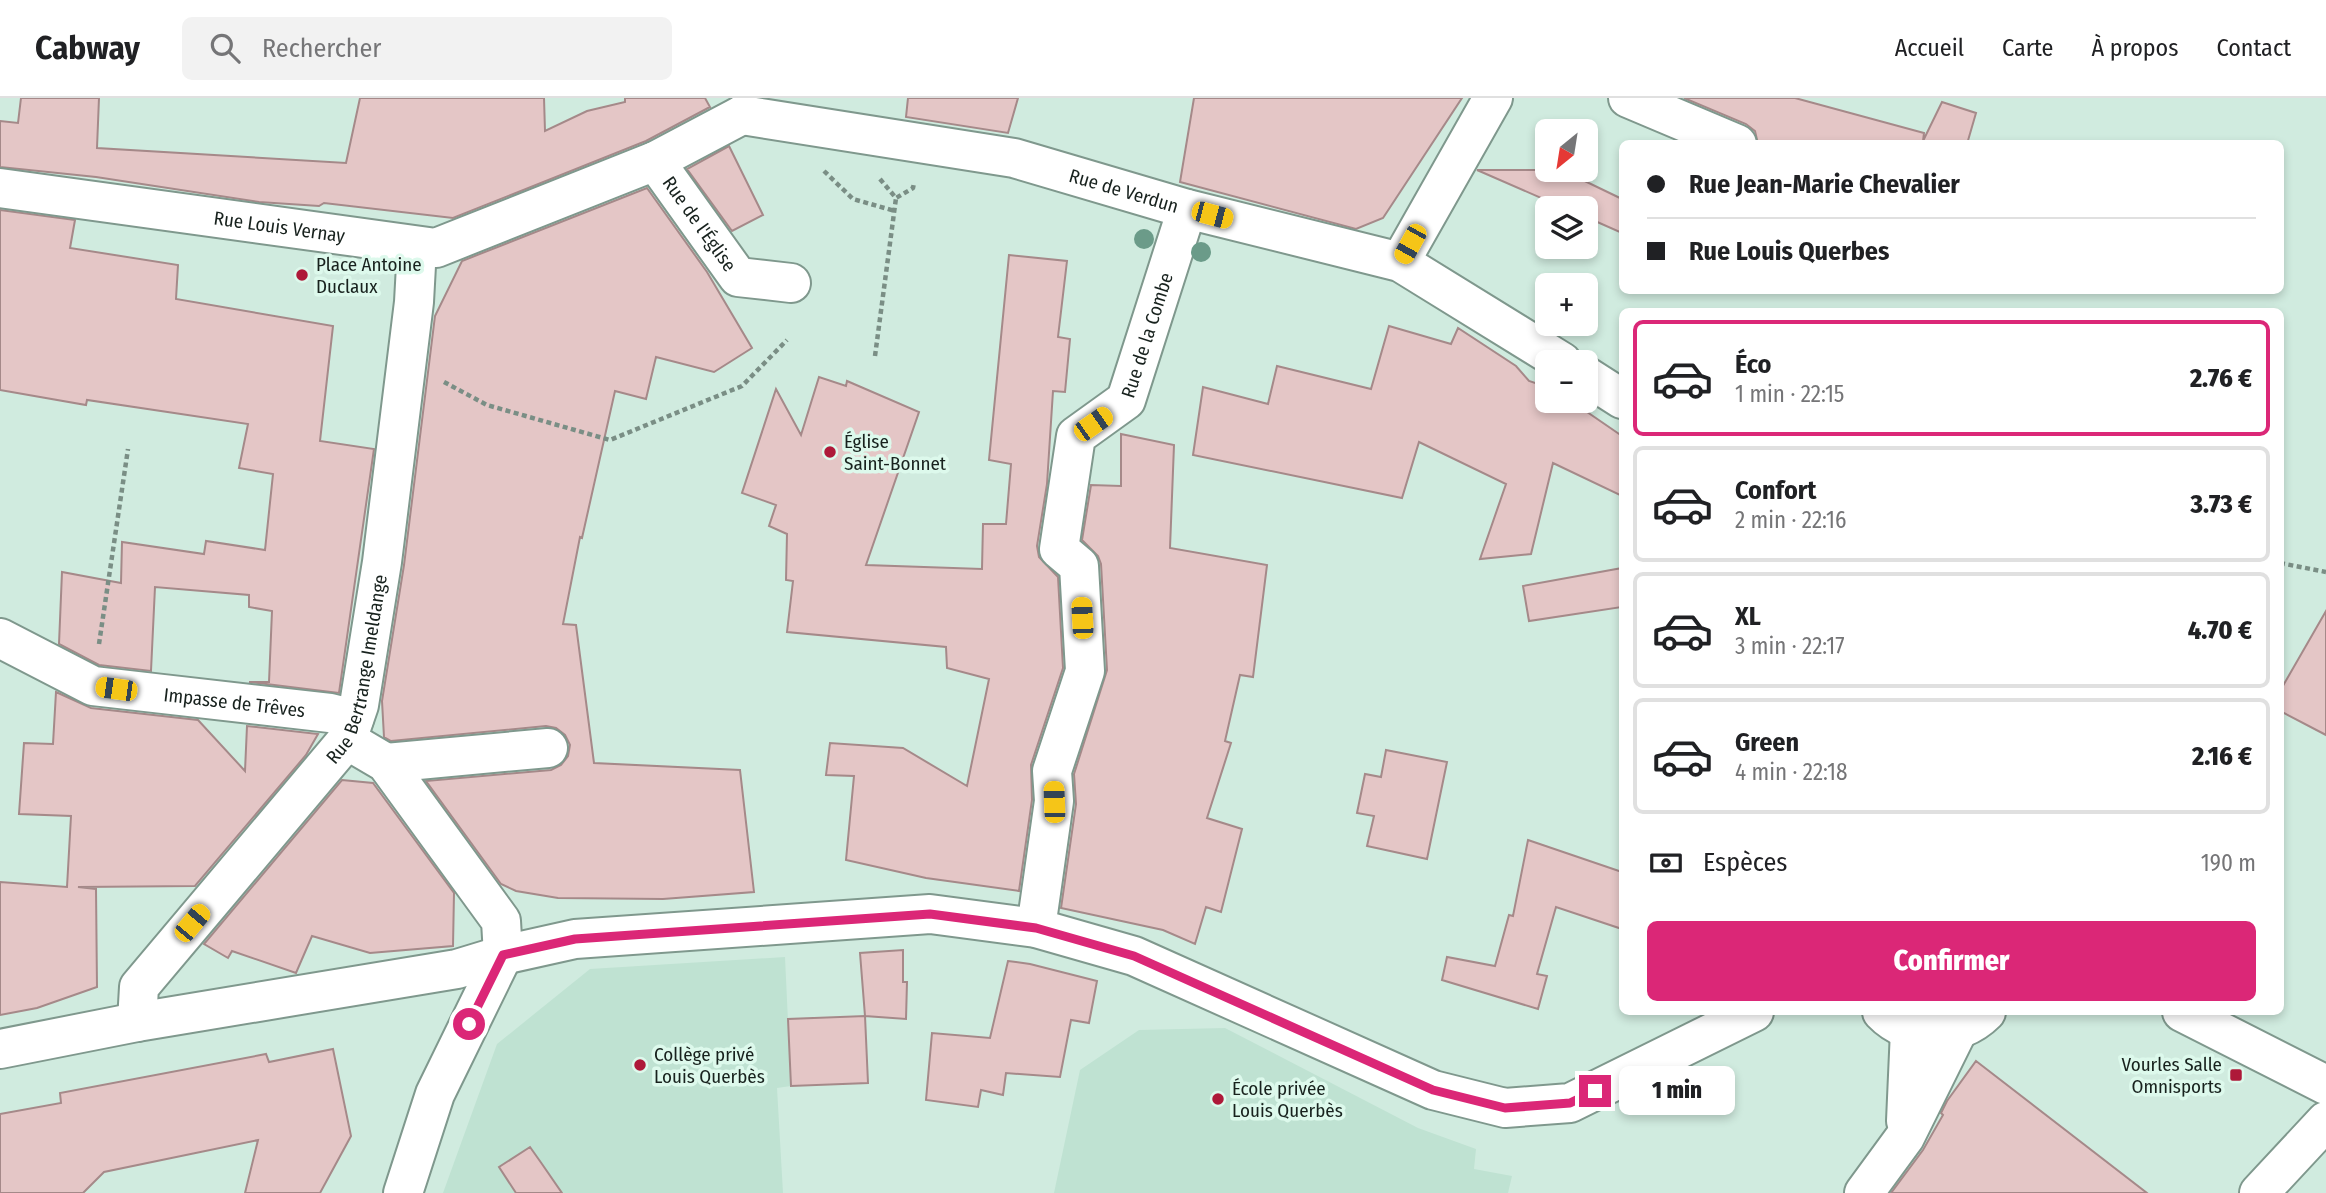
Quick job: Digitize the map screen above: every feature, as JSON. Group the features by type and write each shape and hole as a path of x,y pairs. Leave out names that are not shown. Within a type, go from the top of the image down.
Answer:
{"street":[{"path":"1400,262 1493,98"},
{"path":"1628,98 1728,140"},
{"name":"Rue de Verdun","path":"743,106 1014,158 1187,209 1400,262 1543,350"},
{"name":"Rue Louis Vernay","path":"0,188 436,248 654,161 743,106"},
{"name":"Rue de l'Église","path":"654,161 738,277 790,283"},
{"name":"Rue de la Combe","path":"1036,928 1054,802 1052,771 1085,671 1079,566 1059,549 1076,436 1126,400 1187,209"},
{"name":"Rue Bertrange Imeldange","path":"137,1022 139,986 350,730 382,562 399,434 417,247"},
{"path":"1598,384 1619,397"},
{"name":"Impasse de Trêves","path":"0,638 93,686 330,713 386,763"},
{"path":"386,763 548,748"},
{"path":"386,763 501,921 503,955 435,1094 403,1193"},
{"path":"0,1049 137,1022 457,969 503,955 575,939 930,914 1036,928 1134,956 1433,1090 1505,1108 1570,1103 1748,1015"},
{"path":"2188,1015 2326,1085"},
{"path":"1905,1137 1896,1021 1934,1034 1972,1021"},
{"path":"1864,1193 1905,1137 1972,1021"},
{"path":"2259,1193 2326,1121"}],"path":[{"path":"823,170 853,199 895,211"},
{"path":"875,356 896,198"},
{"path":"407,361 487,405 610,440 742,386 787,340"},
{"path":"93,686 128,449"},
{"path":"2284,564 2326,572"}],"shaded area":[{"name":"Collège privé Louis Querbès","path":"785,957 791,1086 777,1088 783,1193 443,1193 497,1044 590,969"},
{"name":"École privée Louis Querbès","path":"1225,1028 1418,1128 1476,1149 1474,1169 1512,1176 1508,1193 1054,1193 1080,1070 1139,1030"}],"building":[{"path":"21,98 99,98 97,148 346,163 360,98 544,98 545,131 587,111 625,102 625,98 705,98 710,107 646,141 453,218 324,203 319,206 259,202 96,177 0,167 0,121 18,123"},
{"path":"908,98 1018,98 1008,133 906,117"},
{"path":"1194,98 1462,98 1383,218 1356,229 1180,182"},
{"path":"1684,98 1795,98 1924,133 1923,140 1757,140 1755,131 1746,124"},
{"path":"1942,102 1976,113 1968,140 1923,140"},
{"path":"729,146 763,215 732,231 687,169"},
{"path":"1477,170 1535,170 1535,182 1587,182 1619,198 1619,232 1598,222 1598,196 1537,196"},
{"path":"647,188 707,272 752,348 714,372 656,357 646,399 615,391 582,538 580,537 563,624 576,625 594,763 740,770 754,892 663,899 558,898 516,891 501,884 426,781 551,770 561,765 568,756 570,745 565,735 556,728 546,726 391,741 384,737 382,701 404,565 435,316 462,261"},
{"path":"0,210 75,220 70,248 178,265 176,299 333,326 320,441 374,449 339,693 249,682 269,682 272,611 249,607 249,595 155,587 151,671 99,665 59,644 62,572 121,583 122,542 204,554 206,541 265,550 273,474 239,468 248,424 87,400 86,405 0,390"},
{"path":"1009,255 1067,261 1058,337 1070,339 1065,392 1053,391 1047,484 1037,546 1039,557 1058,577 1063,668 1031,765 1032,800 1019,891 926,878 846,860 854,776 826,775 830,743 903,748 967,786 989,679 947,668 946,647 787,632 793,581 786,580 787,534 769,526 776,505 742,493 776,389 801,435 819,377 846,386 847,381 919,412 866,565 982,569 983,524 1006,524 1011,464 989,460"},
{"path":"1389,326 1451,344 1458,328 1516,366 1529,381 1535,383 1535,413 1588,413 1619,434 1619,495 1553,463 1531,554 1480,559 1506,484 1419,442 1402,498 1193,455 1203,387 1268,404 1277,366 1371,389"},
{"path":"1121,434 1174,445 1170,548 1267,565 1253,677 1240,675 1225,741 1231,743 1207,818 1242,829 1221,912 1206,907 1195,944 1163,930 1061,908 1076,804 1074,774 1107,670 1101,564 1098,556 1082,540 1091,485 1121,486"},
{"path":"1619,569 1619,607 1529,621 1523,586"},
{"path":"2326,611 2326,735 2284,713 2284,684"},
{"path":"56,692 91,708 198,720 245,771 247,726 318,734 306,755 195,886 78,887 96,889 97,987 37,1008 0,1015 0,882 67,887 71,816 19,814 24,743 53,744"},
{"path":"1386,750 1447,762 1427,859 1367,846 1374,816 1357,813 1365,774 1381,777"},
{"path":"342,780 373,783 454,893 453,946 370,953 312,936 296,973 232,951 228,958 204,944"},
{"path":"1528,840 1619,871 1619,928 1556,907 1537,974 1547,976 1538,1009 1442,980 1447,957 1495,966 1509,915 1513,916"},
{"path":"903,950 903,982 907,982 906,1019 865,1016 860,953"},
{"path":"1008,961 1097,981 1089,1023 1071,1020 1060,1077 1006,1073 1003,1095 981,1090 978,1107 926,1100 932,1033 990,1038"},
{"path":"865,1016 868,1083 791,1086 788,1019"},
{"path":"333,1049 351,1136 320,1193 245,1193 258,1140 104,1172 83,1193 0,1193 0,1114 61,1103 60,1093 266,1054 269,1062"},
{"path":"1976,1061 2147,1193 1891,1193 1923,1150 1943,1115 1941,1113 1947,1101"},
{"path":"530,1147 562,1193 516,1193 499,1167"}],"place":[{"name":"Place Antoine Duclaux","path":"302,275"},
{"name":"Église Saint-Bonnet","path":"830,452"},
{"name":"Collège privé Louis Querbès","path":"640,1065"},
{"name":"Vourles Salle Omnisports","path":"2236,1075"},
{"name":"École privée Louis Querbès","path":"1218,1099"}],"route":[{"path":"469,1024 503,955 575,939 930,914 1036,928 1134,956 1433,1090 1505,1108 1570,1103 1595,1091"}]}
